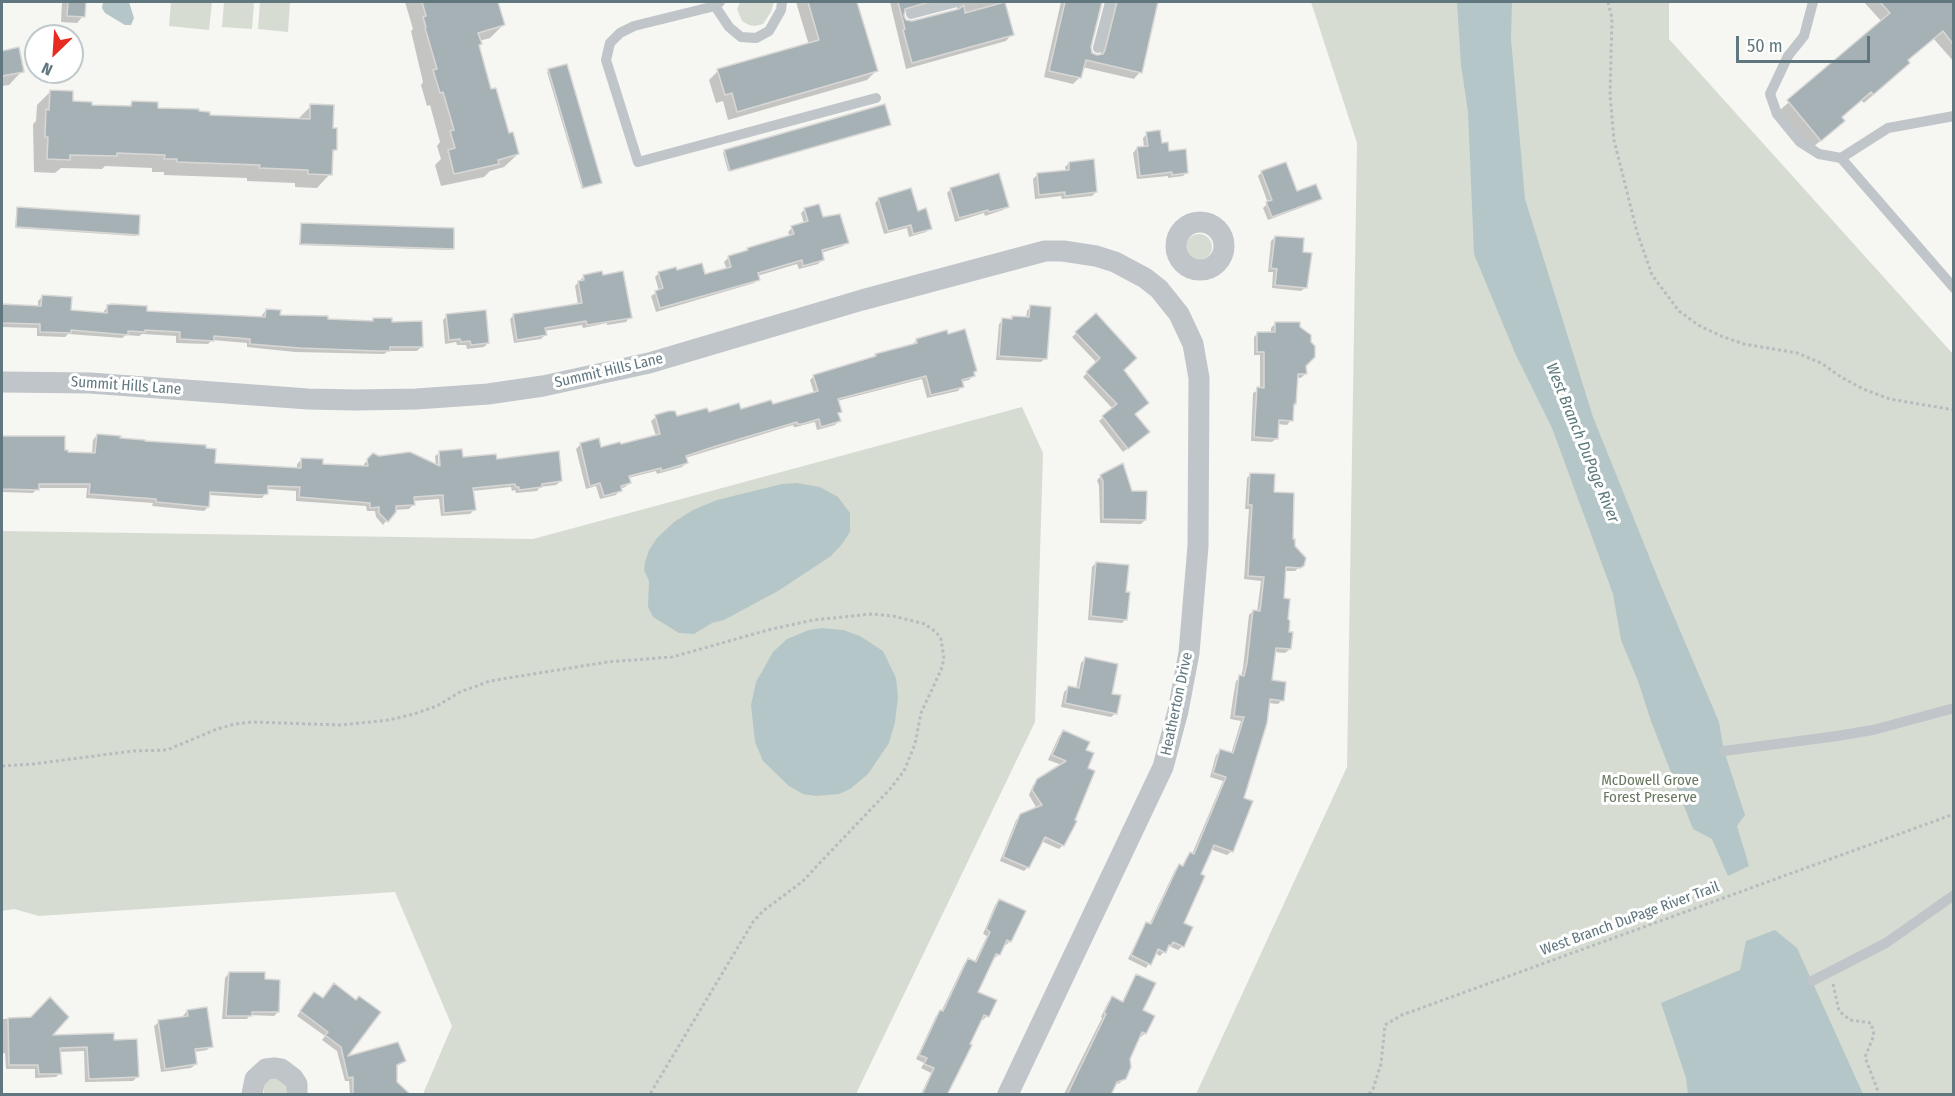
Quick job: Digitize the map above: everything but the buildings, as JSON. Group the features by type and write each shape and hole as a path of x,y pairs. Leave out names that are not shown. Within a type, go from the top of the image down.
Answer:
{"street":[{"name":"Summit Hills Lane","path":"2,382 90,383 308,399 416,399 476,395 543,386 649,363 873,297 1045,251 1081,252 1114,261 1132,270 1159,289"},
{"path":"1159,289 1183,264"},
{"name":"Heatherton Drive","path":"1008,1095 1163,767 1189,653 1198,546 1199,378 1193,344 1179,314 1159,289"},
{"path":"252,1095 255,1079 266,1069 274,1068 281,1069 293,1077 297,1084 297,1095"}],"lane":[{"path":"782,2 781,10 769,31 756,38 741,37 729,27 718,4 634,26 620,33 610,43 606,60 638,162 876,98"},
{"path":"911,14 957,2"},
{"path":"1098,48 1110,2"},
{"path":"1812,2 1804,36 1788,56 1770,94 1778,114 1800,142 1819,154 1841,158 1953,288"},
{"path":"1841,158 1888,128 1953,116"},
{"path":"1724,751 1873,730 1953,708"},
{"path":"1812,981 1886,943 1953,895"}],"path":[{"path":"1608,2 1612,18 1610,95 1614,140 1637,232 1652,275 1679,311 1698,325 1721,336 1744,344 1797,353 1821,363 1863,389 1890,399 1953,410"},
{"path":"2,766 133,751 167,750 235,724 252,722 341,725 389,720 437,706 460,692 490,681 607,662 672,657 813,620 872,614 893,616 925,624 941,639 944,659 921,713 915,744 904,771 890,789 803,881 763,911 753,922 650,1095"},
{"name":"West Branch DuPage River Trail","path":"1369,1095 1376,1083 1381,1064 1385,1025 1402,1015 1953,814"},
{"path":"1830,971 1839,1011 1850,1020 1871,1023 1874,1035 1865,1057 1879,1095"}],"green space":[{"path":"171,2 212,2 209,30 169,26"},
{"path":"224,2 254,2 252,29 222,27"},
{"path":"260,2 290,2 288,32 258,29"},
{"path":"740,2 774,2 763,24 755,26 742,21 737,9"},
{"name":"McDowell Grove Forest Preserve","path":"1311,2 1669,2 1669,39 1953,354 1953,1094 1196,1094 1347,767 1357,143"},
{"path":"1199,234 1208,238 1212,247 1208,256 1199,260 1190,256 1186,247 1190,238"},
{"path":"1022,407 1043,453 1035,722 856,1094 423,1094 452,1026 395,892 39,916 14,909 2,911 2,531 533,539"},
{"path":"272,1077 282,1079 287,1088 286,1094 264,1094 264,1083"}],"water":[{"path":"103,2 129,2 134,18 131,25 125,25 105,13 102,8"},
{"name":"West Branch DuPage River","path":"1457,2 1512,2 1511,39 1525,199 1593,417 1719,722 1724,751 1745,815 1737,826 1749,866 1728,876 1712,839 1693,829 1621,640 1613,594 1552,428 1515,353 1474,254 1468,112 1461,65"},
{"path":"797,483 820,487 838,497 850,513 850,532 831,556 778,591 694,634 679,633 653,617 648,607 649,581 644,570 645,562 657,538 674,522 693,510 717,500 782,484"},
{"path":"822,628 843,630 860,636 883,651 896,678 898,697 895,722 889,743 868,774 850,789 839,794 816,796 803,794 789,786 763,761 755,742 751,705 756,682 773,652 787,639 809,630"},
{"path":"1775,930 1797,948 1863,1094 1688,1094 1686,1078 1661,1003 1740,970 1746,941"}]}
